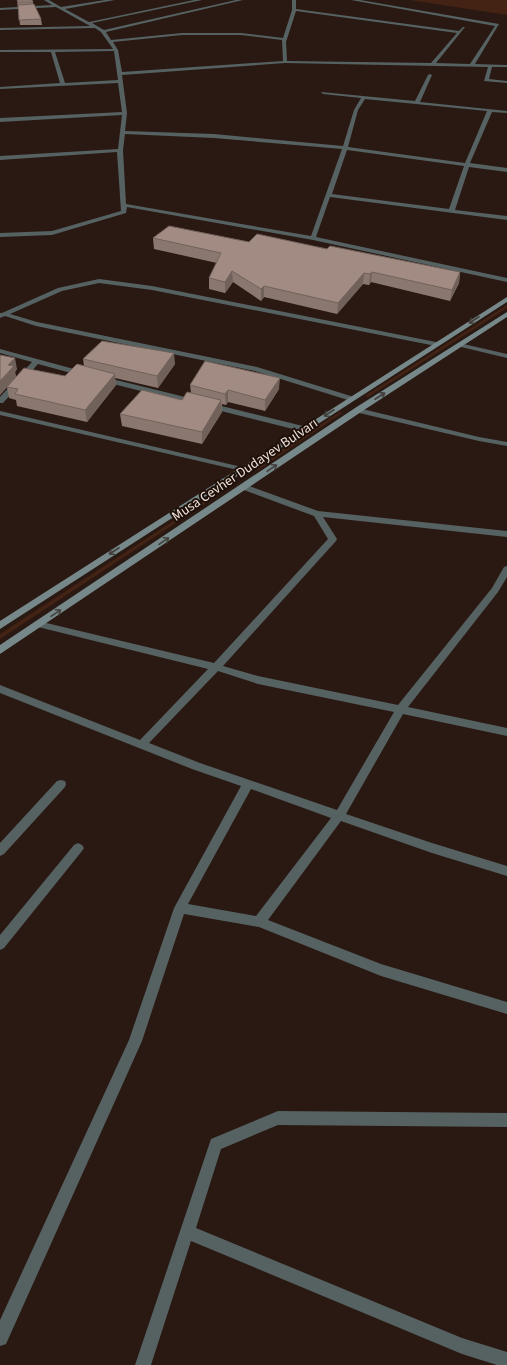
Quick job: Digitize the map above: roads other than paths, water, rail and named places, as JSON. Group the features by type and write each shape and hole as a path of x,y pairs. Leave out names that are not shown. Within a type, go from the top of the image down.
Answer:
{"main road":[{"name":"Musa Cevher Dudayev Bulvarı","path":"0,626 507,299"},
{"name":"Musa Cevher Dudayev Bulvarı","path":"0,650 358,410 507,314"}],"street":[{"path":"0,235 52,233 124,212 120,150 125,113 116,50 103,31 46,0"},
{"path":"0,8 60,7 113,0"},
{"path":"88,23 200,0"},
{"path":"103,31 241,0"},
{"path":"285,62 285,39 294,10 294,0"},
{"path":"353,0 498,25 471,66"},
{"path":"168,3 173,5"},
{"path":"294,10 460,32"},
{"path":"433,64 470,20"},
{"path":"0,29 96,27"},
{"path":"110,40 182,34 241,34 285,39"},
{"path":"0,51 116,50"},
{"path":"54,51 63,84"},
{"path":"120,74 285,62 433,64 490,67 507,66"},
{"path":"490,67 486,80 507,82"},
{"path":"417,103 430,75"},
{"path":"0,88 120,81"},
{"path":"323,93 507,112"},
{"path":"313,238 345,148 356,110 364,97"},
{"path":"452,210 490,110"},
{"path":"0,120 125,113"},
{"path":"122,132 214,136 345,148 507,170"},
{"path":"0,158 120,150"},
{"path":"328,195 507,218"},
{"path":"123,205 313,238 507,280"},
{"path":"2,315 60,289 99,281 152,288 436,344"},
{"path":"2,315 36,324 257,368 351,399"},
{"path":"459,345 507,356"},
{"path":"0,351 36,362 304,429"},
{"path":"0,401 36,362"},
{"path":"358,410 479,439 507,444"},
{"path":"0,413 242,469"},
{"path":"244,487 317,514 507,534"},
{"path":"142,744 216,667 333,539 317,514"},
{"path":"259,922 339,816 401,709 495,590 507,569"},
{"path":"38,624 216,667 258,680 507,732"},
{"path":"0,689 196,766 432,848 507,871"},
{"path":"0,851 60,784"},
{"path":"0,1338 135,1040 180,908 248,784"},
{"path":"0,944 78,848"},
{"path":"180,908 259,922 381,970 507,1008"},
{"path":"143,1365 216,1144 278,1118 507,1120"},
{"path":"187,1232 462,1346 507,1360"}]}
